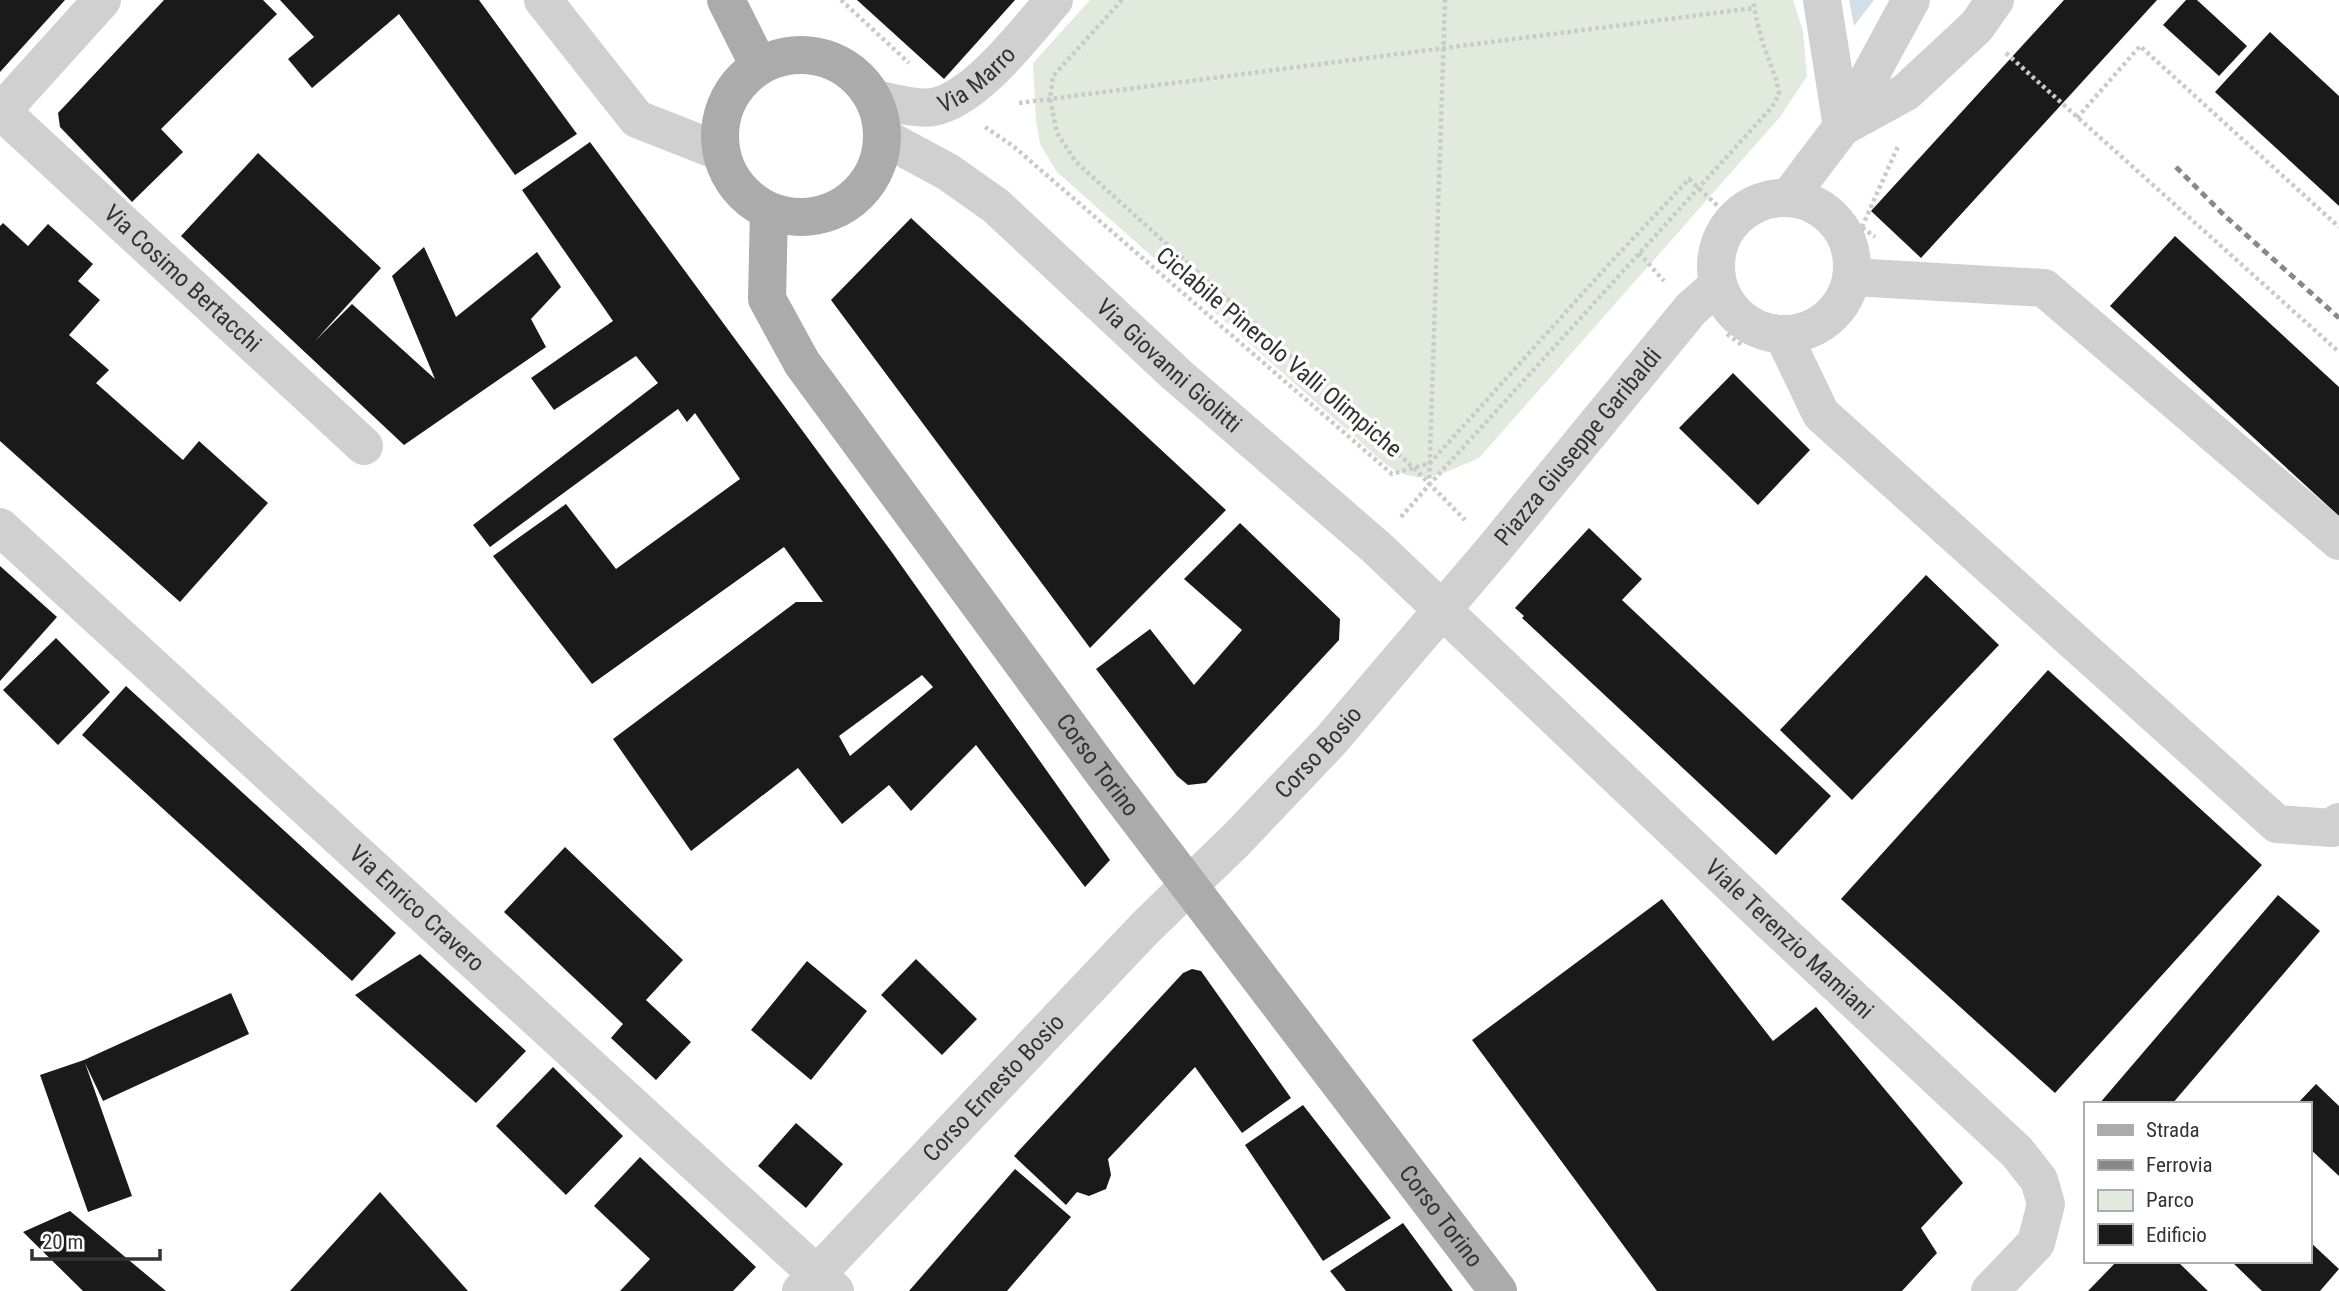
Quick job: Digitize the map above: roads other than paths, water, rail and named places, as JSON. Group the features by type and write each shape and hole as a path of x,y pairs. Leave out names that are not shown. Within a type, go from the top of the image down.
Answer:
{"main road":[{"path":"726,0 759,66"},
{"path":"811,55 836,62 858,78 874,99 883,137 878,163 865,187 845,204 821,215 795,217 769,211 747,197 731,176 721,152 720,127 726,103 740,81 759,66 784,56 811,55"},
{"name":"Corso Torino","path":"769,211 767,299 802,363 1101,769 1498,1291"}],"street":[{"name":"Via Cosimo Bertacchi","path":"103,0 1,112 365,446"},
{"path":"543,0 638,119 721,152"},
{"name":"Via Marro","path":"874,99 930,107 952,102 998,63 1054,0"},
{"path":"1822,0 1842,127"},
{"path":"1788,197 1842,127 1911,0"},
{"path":"1842,127 1906,92 1986,13"},
{"name":"Via Giovanni Giolitti","path":"883,137 948,172 996,206 1177,375 1376,547 1441,611"},
{"path":"1788,197 1811,203 1830,215 1844,233 1852,254 1852,277 1843,302 1831,317 1814,328 1783,335 1762,331 1742,320 1727,304 1718,285 1716,263 1720,241 1731,223 1747,209 1767,199 1788,197"},
{"path":"1852,277 2044,288 2339,541"},
{"name":"Piazza Giuseppe Garibaldi","path":"1441,611 1691,309 1718,285"},
{"path":"1783,335 1821,414 2277,824 2332,828 2339,822"},
{"name":"Via Enrico Cravero","path":"0,527 817,1285"},
{"name":"Corso Bosio","path":"1190,886 1332,739 1441,611"},
{"name":"Viale Terenzio Mamiani","path":"1441,611 2017,1152 2039,1180 2046,1204 2036,1243 1990,1291"},
{"name":"Corso Ernesto Bosio","path":"817,1285 1145,928 1190,886"}],"railway":[{"path":"2176,167 2225,216 2339,318"}]}
